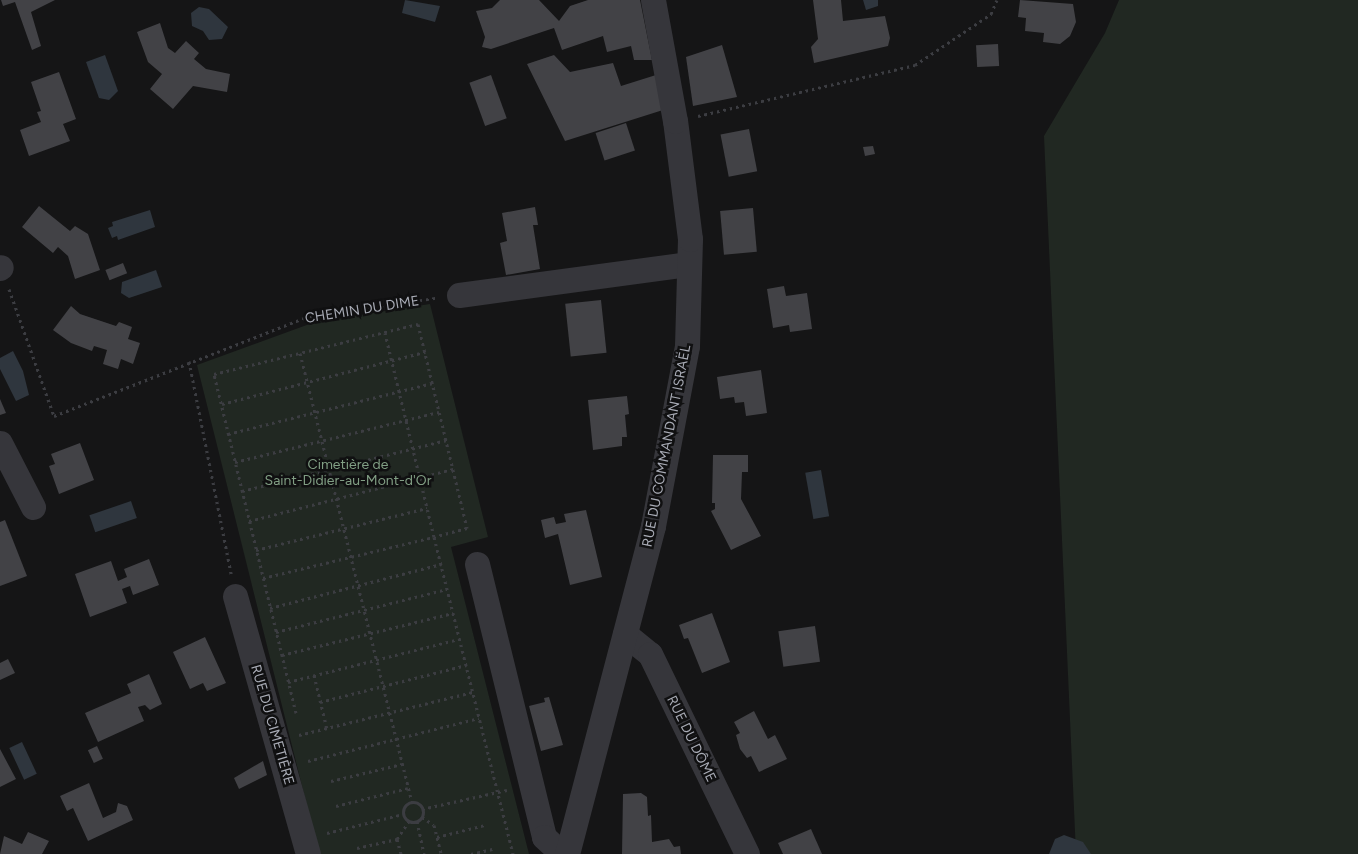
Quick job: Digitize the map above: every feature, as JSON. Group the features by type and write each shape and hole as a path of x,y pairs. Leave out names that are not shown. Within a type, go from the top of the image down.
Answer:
{"street":[{"name":"RUE DU COMMANDANT ISRAËL","path":"567,854 653,526 687,346 690,239 675,121 653,0"},
{"path":"459,295 689,264"},
{"path":"0,443 33,507"},
{"path":"477,564 544,837 562,854"},
{"name":"RUE DU CIMETIÈRE","path":"235,596 308,854"},
{"name":"RUE DU DÔME","path":"625,634 650,654 747,854"}],"path":[{"path":"675,121 916,64 991,14 997,0"},
{"name":"CHEMIN DU DIME","path":"1,268 54,416 189,361 304,318 459,295"},
{"path":"263,578 467,528 418,324 214,374 222,404 228,434 236,462 256,550 297,717"},
{"path":"385,333 513,854"},
{"path":"222,404 425,352"},
{"path":"300,353 412,802 422,809 497,792"},
{"path":"189,361 235,596"},
{"path":"228,434 432,383"},
{"path":"236,462 439,412"},
{"path":"242,491 446,440"},
{"path":"250,520 453,469"},
{"path":"256,550 427,508"},
{"path":"270,608 441,564"},
{"path":"276,632 447,589"},
{"path":"282,655 453,613"},
{"path":"288,682 459,640"},
{"path":"320,702 466,665"},
{"path":"314,675 327,729"},
{"path":"301,735 473,692"},
{"path":"308,761 479,718"},
{"path":"299,726 303,744"},
{"path":"306,752 310,770"},
{"path":"332,782 402,764"},
{"path":"336,806 408,788"},
{"path":"403,814 406,805 412,802"},
{"path":"422,809 422,817"},
{"path":"403,814 409,821 417,821 422,817"},
{"path":"328,833 403,814"},
{"path":"422,817 434,825 441,854"},
{"path":"357,848 397,839 409,821"},
{"path":"417,821 424,854"},
{"path":"325,824 330,840"},
{"path":"437,837 485,825"},
{"path":"397,839 401,854"},
{"path":"471,854 492,849"}],"green space":[{"path":"1119,0 1358,0 1358,854 1076,854 1044,136 1105,33"},
{"name":"Cimetière de Saint-Didier-au-Mont-d'Or","path":"430,304 488,537 451,547 529,854 319,854 197,365 315,322"}],"shaded area":[{"path":"405,0 440,6 435,22 402,13"},
{"path":"863,0 878,0 878,6 866,10"},
{"path":"199,7 209,9 228,27 222,39 209,40 203,31 192,26 191,13"},
{"path":"105,55 118,91 109,100 99,98 86,62"},
{"path":"150,210 155,227 118,240 117,236 112,238 108,228 113,226 112,222"},
{"path":"156,270 162,287 129,298 121,293 122,282"},
{"path":"13,351 23,371 29,395 16,401 0,369 0,358"},
{"path":"821,470 829,516 813,519 805,473"},
{"path":"131,501 137,518 95,532 89,515"},
{"path":"22,742 37,774 24,780 9,748"},
{"path":"1064,835 1083,842 1091,854 1049,854 1055,839"}],"building":[{"path":"1,0 55,0 31,12 41,46 32,50 15,2 3,6"},
{"path":"500,0 539,0 559,21 570,6 588,0 640,0 652,60 634,60 631,46 607,52 603,36 562,50 554,28 491,49 482,47 485,37 476,11 492,8"},
{"path":"813,0 841,0 843,21 885,16 890,38 888,46 814,63 811,47 818,39"},
{"path":"1020,0 1073,4 1076,22 1070,36 1060,44 1043,42 1044,33 1025,31 1026,18 1018,17"},
{"path":"160,23 168,48 175,53 186,41 199,53 194,59 206,69 230,74 227,92 193,86 173,109 150,89 162,74 148,62 137,32"},
{"path":"998,44 999,66 977,67 976,45"},
{"path":"722,45 737,97 693,106 686,57"},
{"path":"554,55 570,72 613,63 621,86 656,75 663,110 565,141 527,64"},
{"path":"59,72 76,119 63,124 70,141 29,156 20,130 41,122 37,112 41,111 31,82"},
{"path":"491,75 507,118 485,126 469,83"},
{"path":"626,123 635,151 605,160 596,133"},
{"path":"749,129 757,171 729,177 721,135"},
{"path":"873,146 875,154 865,156 863,147"},
{"path":"39,206 70,231 75,226 88,234 100,270 75,279 68,256 58,247 53,253 22,227"},
{"path":"535,207 538,225 533,225 540,269 506,275 500,243 507,241 502,213"},
{"path":"753,208 757,252 724,255 720,211"},
{"path":"123,263 127,273 110,280 105,270"},
{"path":"784,286 786,296 807,293 812,329 790,332 789,325 773,328 767,289"},
{"path":"601,300 607,353 571,356 565,304"},
{"path":"71,306 80,314 116,326 119,322 132,327 128,339 140,343 133,364 121,359 118,369 103,364 107,350 94,346 92,351 71,343 53,330"},
{"path":"761,370 767,413 746,416 744,402 735,403 734,397 720,399 717,377"},
{"path":"627,396 629,414 625,415 627,437 622,437 622,446 593,450 588,400"},
{"path":"0,399 6,413 0,415"},
{"path":"80,443 94,480 59,494 49,466 55,464 51,454"},
{"path":"713,455 748,455 748,472 742,472 741,499 761,536 731,550 711,511 715,509 715,503 712,503"},
{"path":"586,510 602,577 570,585 558,534 545,538 541,520 554,517 556,524 566,522 564,514"},
{"path":"5,520 27,576 0,586 0,522"},
{"path":"149,559 159,585 133,595 130,586 122,589 127,603 90,617 75,574 111,561 118,581 127,577 124,569"},
{"path":"712,613 730,662 702,673 688,638 684,639 679,625"},
{"path":"815,626 820,662 783,667 778,631"},
{"path":"205,637 226,683 207,691 203,683 190,689 173,652"},
{"path":"8,659 15,673 0,680 0,663"},
{"path":"149,674 162,704 150,710 145,705 138,707 144,721 98,742 85,713 131,693 127,684"},
{"path":"549,697 563,745 541,751 529,706 545,702 544,698"},
{"path":"754,711 768,739 775,735 787,759 759,772 751,756 747,758 740,749 736,735 740,733 734,722"},
{"path":"97,746 103,759 94,763 88,750"},
{"path":"0,749 16,779 0,787"},
{"path":"263,761 267,775 239,789 234,778"},
{"path":"89,783 103,818 116,812 118,803 127,806 133,820 88,841 73,808 67,811 60,796"},
{"path":"641,793 647,797 648,816 651,815 652,842 669,839 674,847 680,846 681,854 622,854 623,794"},
{"path":"811,829 822,854 783,854 778,843"},
{"path":"28,832 49,841 42,854 0,854 4,836 22,844"}]}
